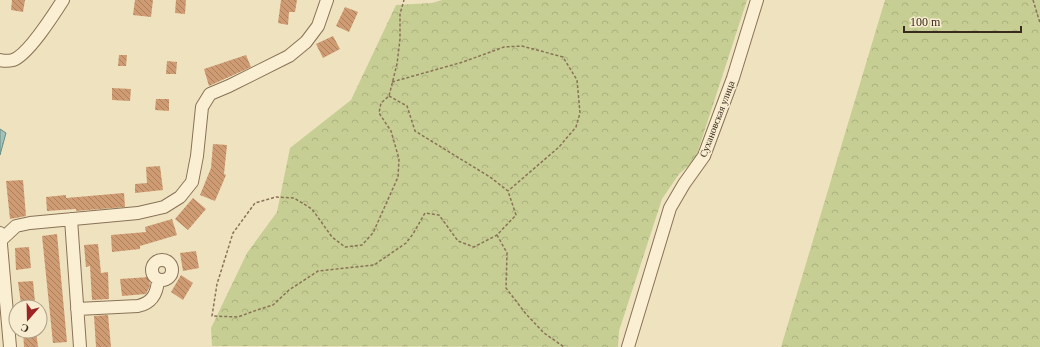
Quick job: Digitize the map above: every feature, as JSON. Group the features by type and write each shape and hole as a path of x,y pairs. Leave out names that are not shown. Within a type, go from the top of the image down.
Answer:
{"street":[{"path":"0,60 12,60 20,56 38,35 63,0"},
{"path":"10,347 0,237 16,226 30,222 138,213 164,207 180,197 192,182 197,156 202,107 210,94 230,86 289,56 306,42 318,26 327,0"},
{"name":"Сухановская улица","path":"628,347 670,208 684,184 704,156 733,78 757,0"},
{"path":"71,219 80,347"},
{"path":"77,309 145,305 156,294 158,280"}],"path":[{"path":"389,96 407,106 415,130 490,176 508,191 516,215 497,235 474,248 458,241 439,215 424,213 413,234 406,243 374,266 318,271 288,290 273,305 238,317 212,316 217,284 233,233 255,203 276,197 294,198 312,209 332,237 345,247 362,245 373,233 398,177 399,159 391,131 379,113 381,103 389,96 397,64 400,39 400,14 404,0"},
{"path":"1033,0 1040,23"},
{"path":"392,82 463,62 504,47 522,46 563,57 577,80 580,113 576,126 558,147 508,191"},
{"path":"497,235 507,253 506,288 526,314 544,333 564,347"}],"green space":[{"path":"442,0 747,0 695,160 679,174 662,199 619,331 618,347 212,346 211,328 247,253 277,212 290,148 351,100 396,5 432,3"},
{"path":"885,0 1040,0 1040,347 781,347"}],"water":[{"path":"0,129 6,133 0,155"}],"building":[{"path":"12,0 25,0 23,12 11,10"},
{"path":"135,0 153,0 151,17 133,15"},
{"path":"176,0 186,0 185,14 175,13"},
{"path":"281,0 297,0 295,12 289,12 288,25 278,23"},
{"path":"345,7 358,12 349,32 336,26"},
{"path":"333,36 340,49 323,58 316,44"},
{"path":"119,55 127,55 126,66 118,66"},
{"path":"246,55 251,67 209,86 204,69"},
{"path":"167,61 177,62 176,74 166,74"},
{"path":"112,88 131,89 130,101 112,100"},
{"path":"156,99 169,99 169,111 155,110"},
{"path":"213,144 227,145 224,174 226,175 215,201 200,195 211,168"},
{"path":"160,166 163,190 135,193 135,184 147,183 146,167"},
{"path":"23,180 26,216 10,219 6,181"},
{"path":"124,193 125,207 76,211 76,209 47,211 46,197 66,195 66,198"},
{"path":"193,198 206,209 188,230 175,219"},
{"path":"172,219 177,235 140,246 140,249 112,252 111,235 146,232 145,227"},
{"path":"57,234 67,342 53,343 42,236"},
{"path":"98,244 101,273 108,272 109,299 92,300 90,266 86,267 84,245"},
{"path":"29,247 31,268 16,270 15,248"},
{"path":"196,251 199,268 183,271 180,253"},
{"path":"181,275 193,283 183,300 171,292"},
{"path":"149,277 150,286 146,294 122,296 120,279"},
{"path":"33,281 35,299 20,299 18,282"},
{"path":"108,315 111,347 96,347 94,316"},
{"path":"24,339 37,339 38,347 24,347"}]}
